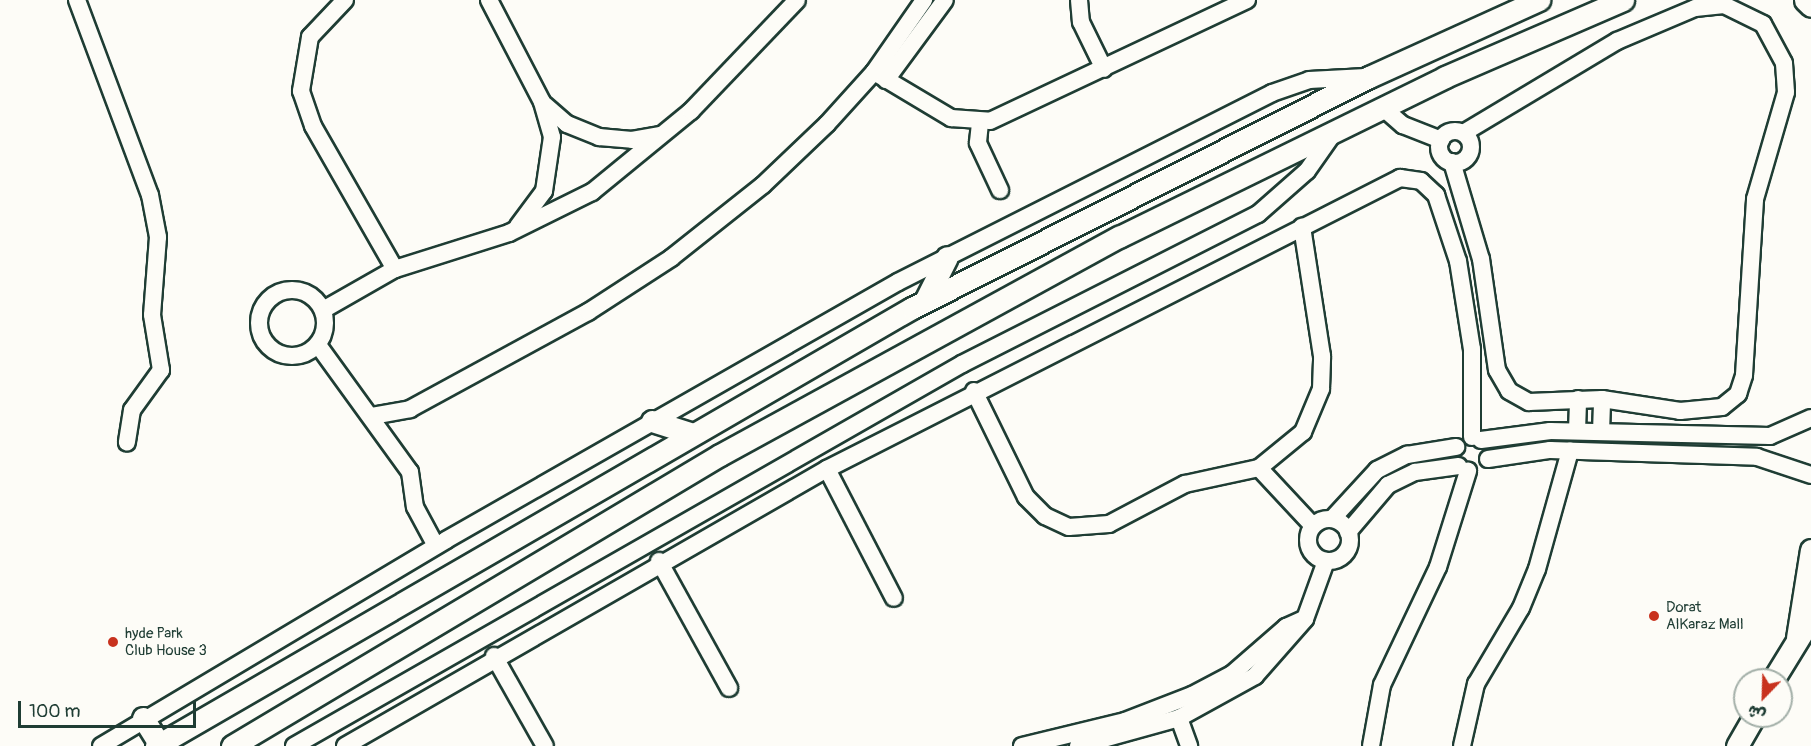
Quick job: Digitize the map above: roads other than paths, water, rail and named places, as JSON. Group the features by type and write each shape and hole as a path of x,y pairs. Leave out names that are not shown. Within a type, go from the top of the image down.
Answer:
{"main road":[{"path":"143,718 157,745 584,496 925,301 1370,77 1539,0"},
{"path":"232,746 635,505 1109,242 1382,107 1623,0"},
{"path":"1805,0 1811,6"},
{"path":"925,301 947,257"},
{"path":"652,421 693,434"},
{"path":"619,476 618,491 635,505"},
{"path":"584,496 595,507 594,529"},
{"path":"1797,638 1811,550"},
{"path":"1780,668 1797,638 1811,621"},
{"path":"1737,746 1747,728"}],"street":[{"path":"77,0 150,195 158,237 152,315 160,370 132,410 127,443"},
{"path":"345,0 310,37 300,91 313,126 395,269"},
{"path":"489,0 542,102 552,137 550,174 535,207 509,233"},
{"path":"323,310 395,269 509,233 592,192 665,134 797,0"},
{"path":"880,76 924,0"},
{"path":"372,416 410,409 588,312 671,258 763,185 880,76 945,0"},
{"path":"1079,0 1081,22 1104,69"},
{"path":"880,76 943,115 980,123 1104,69 1247,0"},
{"path":"1695,8 1738,8 1772,35 1784,63 1786,92 1755,199 1742,385 1731,402 1713,410 1664,410 1602,399 1529,402 1501,381 1481,259 1452,162 1441,154 1441,140 1450,132 1463,133 1617,41 1695,8"},
{"path":"101,746 143,718 652,421 947,257 1272,93 1309,80 1370,77"},
{"path":"542,102 567,124 598,137 632,140 665,134"},
{"path":"1382,107 1398,122 1441,140"},
{"path":"980,123 980,149 1000,190"},
{"path":"294,746 962,364 1258,214 1307,171 1335,131"},
{"path":"1452,162 1470,153 1463,133"},
{"path":"345,746 494,656 659,561 827,469 974,391 1400,178 1420,181 1436,195 1470,320 1476,439 1488,459"},
{"path":"974,391 1026,497 1044,516 1069,527 1109,524 1185,484 1259,468 1303,432 1321,388 1322,356 1302,227"},
{"path":"296,290 323,310 326,322 318,345 298,356 276,352 261,336 260,313 274,295 296,290"},
{"path":"318,345 372,416 410,472 415,507 436,546"},
{"path":"1578,399 1578,431"},
{"path":"1601,432 1602,399"},
{"path":"1313,526 1332,519 1377,470 1407,455 1456,447 1476,439 1578,431 1770,436 1811,418"},
{"path":"1371,746 1382,685 1438,567 1463,468 1456,447"},
{"path":"1462,746 1476,684 1530,589 1570,451"},
{"path":"1022,746 1078,742 1179,718 1255,676 1305,619 1326,561 1348,550 1348,532 1389,485 1415,472 1480,469 1488,459 1570,451 1757,457 1811,475"},
{"path":"1259,468 1313,526 1310,551 1326,561"},
{"path":"827,469 894,598"},
{"path":"1332,519 1348,532"},
{"path":"659,561 729,688"},
{"path":"1078,742 1213,685 1247,663 1286,627 1305,619"},
{"path":"494,656 545,746"},
{"path":"1179,718 1189,746"}],"place":[{"name":"Dorat AlKaraz Mall","path":"1654,616"},
{"name":"hyde Park Club House 3","path":"113,642"}]}
